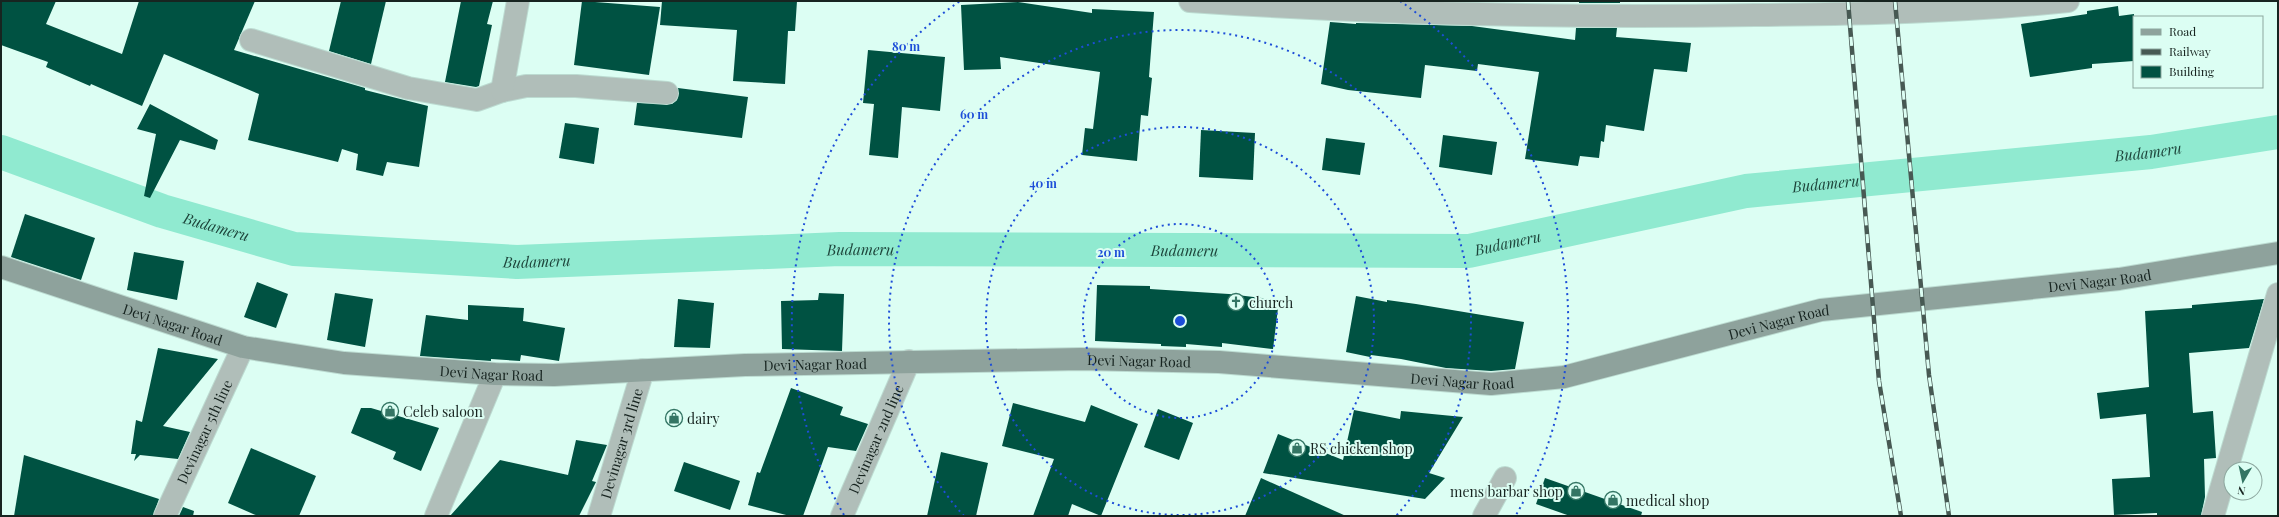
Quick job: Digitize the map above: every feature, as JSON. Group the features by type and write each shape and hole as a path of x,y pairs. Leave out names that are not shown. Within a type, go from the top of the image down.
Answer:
{"street":[{"path":"502,91 518,1"},
{"path":"1190,1 1441,14 1688,16 1922,13 2068,1"},
{"path":"251,40 408,88 477,100 502,91 526,86 576,86 667,93"},
{"name":"Devi Nagar Road","path":"1,267 243,347 344,363 495,374 554,375 745,365 1081,359 1219,362 1491,384 1564,377 1821,310 2119,279 2278,252"},
{"path":"2213,516 2241,426 2278,294"},
{"name":"Devinagar 5th line","path":"164,516 243,347"},
{"name":"Devinagar 2nd line","path":"842,516 909,361"},
{"name":"Devinagar 3rd line","path":"600,516 643,370"},
{"path":"436,516 495,374"},
{"path":"1484,516 1505,478"}],"building":[{"path":"1,1 56,1 46,24 122,54 139,1 255,1 234,50 365,88 365,90 428,106 419,167 387,162 383,176 356,170 358,154 342,149 338,162 248,140 259,94 164,54 142,106 91,84 90,86 46,67 48,62 1,45"},
{"path":"341,1 386,1 371,64 329,51"},
{"path":"461,1 493,1 487,24 492,25 479,86 476,87 445,82"},
{"path":"582,1 660,7 649,75 574,65"},
{"path":"662,1 797,1 795,31 788,31 785,84 733,81 737,30 660,25"},
{"path":"1579,1 1620,1 1620,3 1579,3"},
{"path":"1018,2 1092,13 1092,9 1154,12 1149,77 1152,78 1148,116 1141,115 1137,161 1082,155 1085,128 1093,129 1100,72 1000,57 1001,69 964,70 961,5"},
{"path":"2118,6 2119,16 2134,14 2133,61 2092,64 2092,68 2030,77 2021,24 2087,14 2087,11"},
{"path":"1330,22 1356,24 1472,26 1575,40 1576,28 1617,28 1616,37 1691,43 1687,72 1654,69 1644,131 1606,125 1604,142 1601,141 1599,158 1580,156 1578,166 1525,159 1539,72 1478,64 1477,71 1425,65 1421,98 1348,90 1321,84"},
{"path":"868,50 945,57 940,111 902,107 898,158 869,155 874,104 863,103"},
{"path":"678,88 748,97 742,138 634,125 637,103 672,104 677,100"},
{"path":"150,104 218,140 215,150 180,140 150,198 144,196 156,134 137,129"},
{"path":"565,123 599,128 594,164 559,158"},
{"path":"1201,130 1255,133 1253,180 1199,177"},
{"path":"1443,135 1497,142 1492,175 1439,167"},
{"path":"1326,138 1365,143 1360,175 1322,170"},
{"path":"25,214 95,238 81,280 11,257"},
{"path":"134,252 184,261 177,300 127,290"},
{"path":"257,282 288,294 276,328 244,317"},
{"path":"1097,285 1150,286 1150,289 1229,294 1279,300 1273,349 1222,343 1222,347 1186,344 1186,347 1161,346 1161,344 1095,341"},
{"path":"335,293 373,299 365,347 327,340"},
{"path":"819,293 844,294 842,351 782,349 781,301 818,300"},
{"path":"1356,296 1387,302 1387,300 1416,304 1524,322 1515,369 1491,371 1446,368 1401,359 1371,355 1370,357 1346,352"},
{"path":"678,299 714,303 710,348 674,347"},
{"path":"2264,299 2249,348 2189,353 2193,413 2213,411 2216,458 2204,459 2205,497 2201,516 2157,516 2157,513 2114,515 2112,479 2150,477 2146,414 2100,419 2097,393 2149,387 2145,311 2192,308 2192,305"},
{"path":"468,305 524,308 523,321 565,328 559,361 521,355 520,361 491,359 491,361 420,356 426,315 468,320"},
{"path":"158,348 218,359 163,426 190,432 178,459 140,455 134,461 136,454 131,454 136,420 142,422"},
{"path":"791,388 843,407 840,415 868,424 856,451 828,447 803,516 790,516 748,505 757,472 760,473"},
{"path":"1013,403 1085,422 1091,405 1138,424 1101,516 1072,504 1068,516 1033,516 1054,459 1002,446"},
{"path":"361,408 371,408 439,428 421,471 393,459 396,452 351,433"},
{"path":"1158,409 1193,423 1179,460 1144,447"},
{"path":"1354,410 1400,419 1401,411 1463,417 1429,473 1445,478 1425,499 1263,473 1278,434 1343,460"},
{"path":"576,440 607,445 592,481 596,482 579,516 450,516 500,460 568,475"},
{"path":"251,448 316,476 299,516 258,516 228,503"},
{"path":"941,452 988,463 976,516 927,516"},
{"path":"24,455 159,499 153,516 14,516"},
{"path":"684,462 740,481 730,510 674,491"},
{"path":"1261,478 1346,516 1245,516"},
{"path":"1545,478 1642,512 1641,516 1570,516 1536,504"},
{"path":"183,507 194,511 193,516 179,516"}],"waterway":[{"name":"Budameru","path":"1,152 162,211 294,249 517,262 840,249 1469,251 1746,191 2151,152 2278,132"}],"railway":[{"path":"1848,1 1879,381 1901,516"},
{"path":"1895,1 1929,375 1949,516"}],"place":[{"name":"church","path":"1236,302"},
{"name":"Celeb saloon","path":"390,411"},
{"name":"dairy","path":"674,418"},
{"name":"RS chicken shop","path":"1297,448"},
{"name":"mens barbar shop","path":"1576,491"},
{"name":"medical shop","path":"1613,500"}]}
